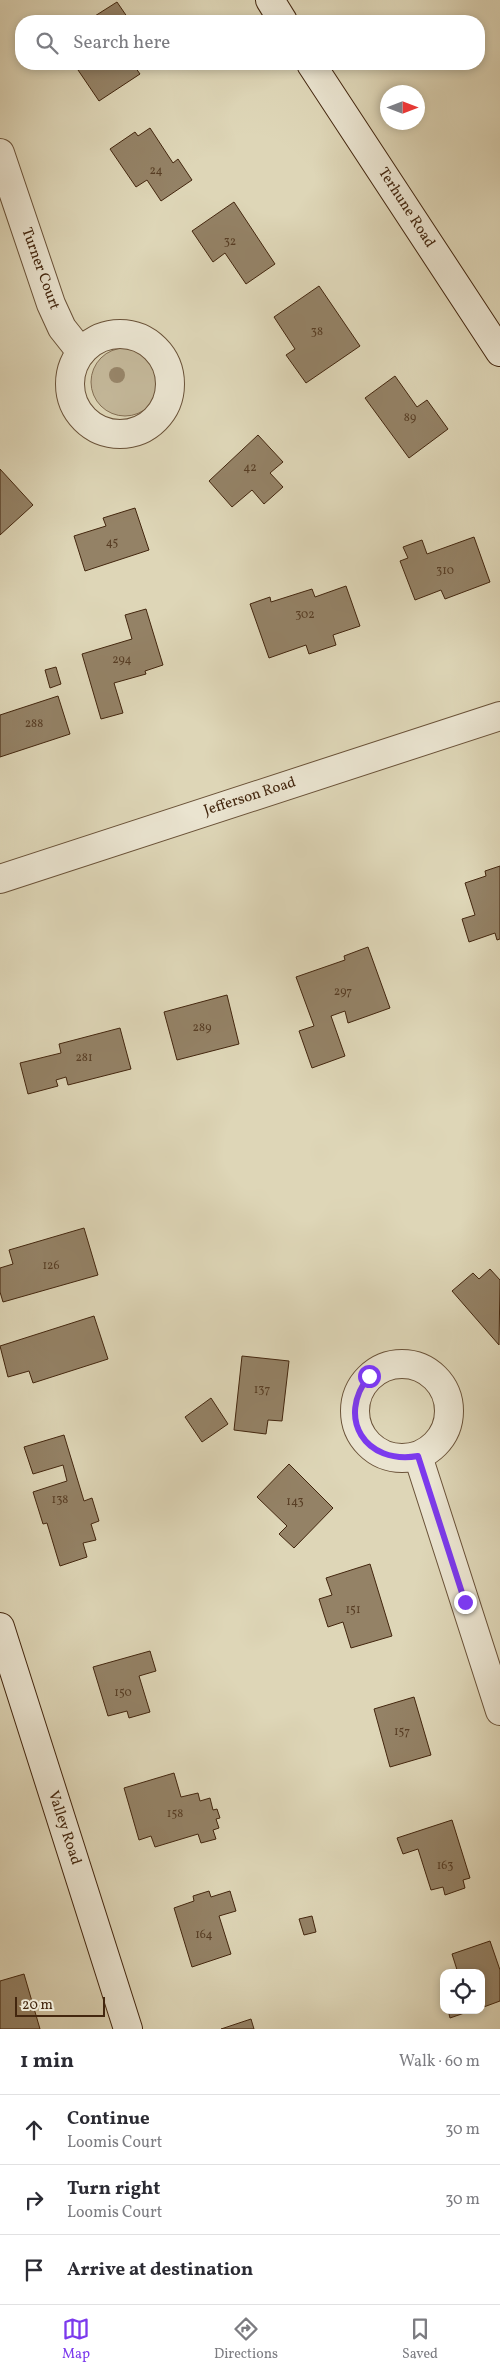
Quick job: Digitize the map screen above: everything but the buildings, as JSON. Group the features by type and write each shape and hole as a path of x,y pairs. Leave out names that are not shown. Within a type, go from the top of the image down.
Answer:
{"street":[{"path":"270,0 280,15"},
{"name":"Terhune Road","path":"315,70 500,352"},
{"name":"Turner Court","path":"0,153 51,304 62,328 81,352"},
{"name":"Jefferson Road","path":"0,879 500,716"},
{"path":"418,1456 500,1711"},
{"name":"Valley Road","path":"0,1627 128,2029"}],"shaded area":[{"path":"125,348 138,351 149,358 156,369 159,382 156,395 149,406 138,413 125,416 112,413 101,406 94,395 91,382 94,369 101,358 112,351"}],"route":[{"path":"369,1376 360,1388 355,1403 355,1420 361,1435 371,1448 386,1456 402,1459 418,1456 465,1602"}]}
